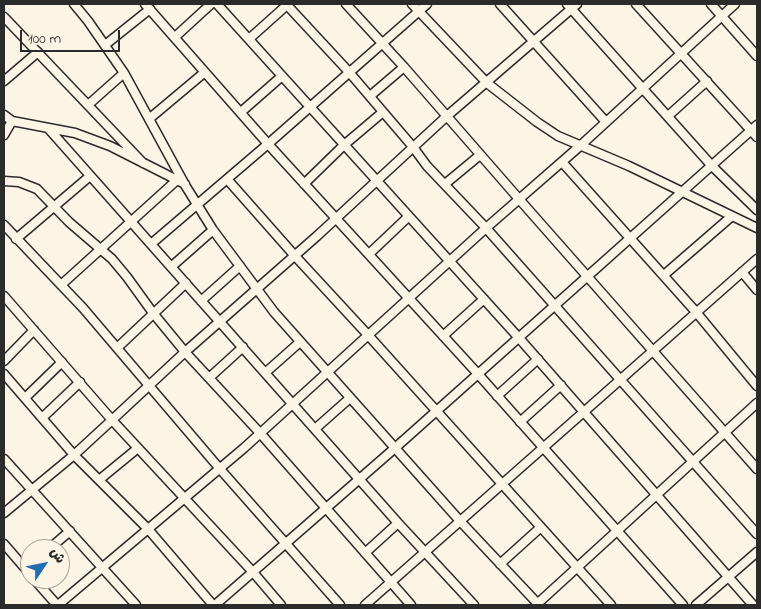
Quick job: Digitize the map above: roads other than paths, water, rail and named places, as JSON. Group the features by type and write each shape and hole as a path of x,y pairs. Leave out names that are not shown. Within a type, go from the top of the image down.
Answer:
{"street":[{"path":"74,4 124,73 185,185 213,230 257,289 300,342 537,605 757,403"},
{"path":"175,37 211,4"},
{"path":"217,4 538,359 753,605"},
{"path":"249,39 287,4 370,96 427,166 486,228 621,378 757,534"},
{"path":"346,4 382,42 757,469"},
{"path":"412,4 487,82 537,122 558,136 629,166 757,228"},
{"path":"151,244 427,4"},
{"path":"500,4 606,122"},
{"path":"710,4 757,56"},
{"path":"43,589 57,605 186,499 486,228 580,146 735,4"},
{"path":"4,513 74,455 185,352 295,256 447,116 533,42 572,5 712,166 757,210"},
{"path":"105,45 147,6 268,144 478,374 684,605"},
{"path":"642,6 681,53 754,128 757,137"},
{"path":"4,17 143,163"},
{"path":"4,81 38,52"},
{"path":"370,96 404,67"},
{"path":"149,119 205,72"},
{"path":"88,105 124,73"},
{"path":"240,112 282,76"},
{"path":"668,116 707,81"},
{"path":"304,184 344,145 383,112"},
{"path":"4,115 12,121 75,133 110,146 185,185"},
{"path":"4,135 12,121"},
{"path":"48,128 398,523 474,605"},
{"path":"5,376 74,455 148,529 214,605 437,411 754,128"},
{"path":"445,184 480,155"},
{"path":"562,162 664,275 757,386"},
{"path":"16,238 90,176"},
{"path":"228,179 295,256 437,411 610,605"},
{"path":"61,285 177,180"},
{"path":"4,181 29,185 37,189 68,222 112,259 128,277 152,313 185,352 260,433 410,605"},
{"path":"664,275 732,216"},
{"path":"369,254 408,217"},
{"path":"4,225 117,348 220,469 340,605"},
{"path":"171,267 213,230"},
{"path":"364,605 757,259"},
{"path":"201,301 240,266"},
{"path":"742,272 757,290"},
{"path":"117,348 186,283"},
{"path":"4,296 112,420 281,605"},
{"path":"443,336 484,299"},
{"path":"4,361 34,330"},
{"path":"265,373 300,342"},
{"path":"209,378 243,347"},
{"path":"497,396 538,359"},
{"path":"25,398 62,362"},
{"path":"42,418 80,382"},
{"path":"520,422 561,386"},
{"path":"315,429 350,398"},
{"path":"99,480 138,448"},
{"path":"4,459 136,605"},
{"path":"365,553 398,523"},
{"path":"500,564 540,528"},
{"path":"61,539 70,531"},
{"path":"4,544 20,561"},
{"path":"696,605 757,552"}]}
